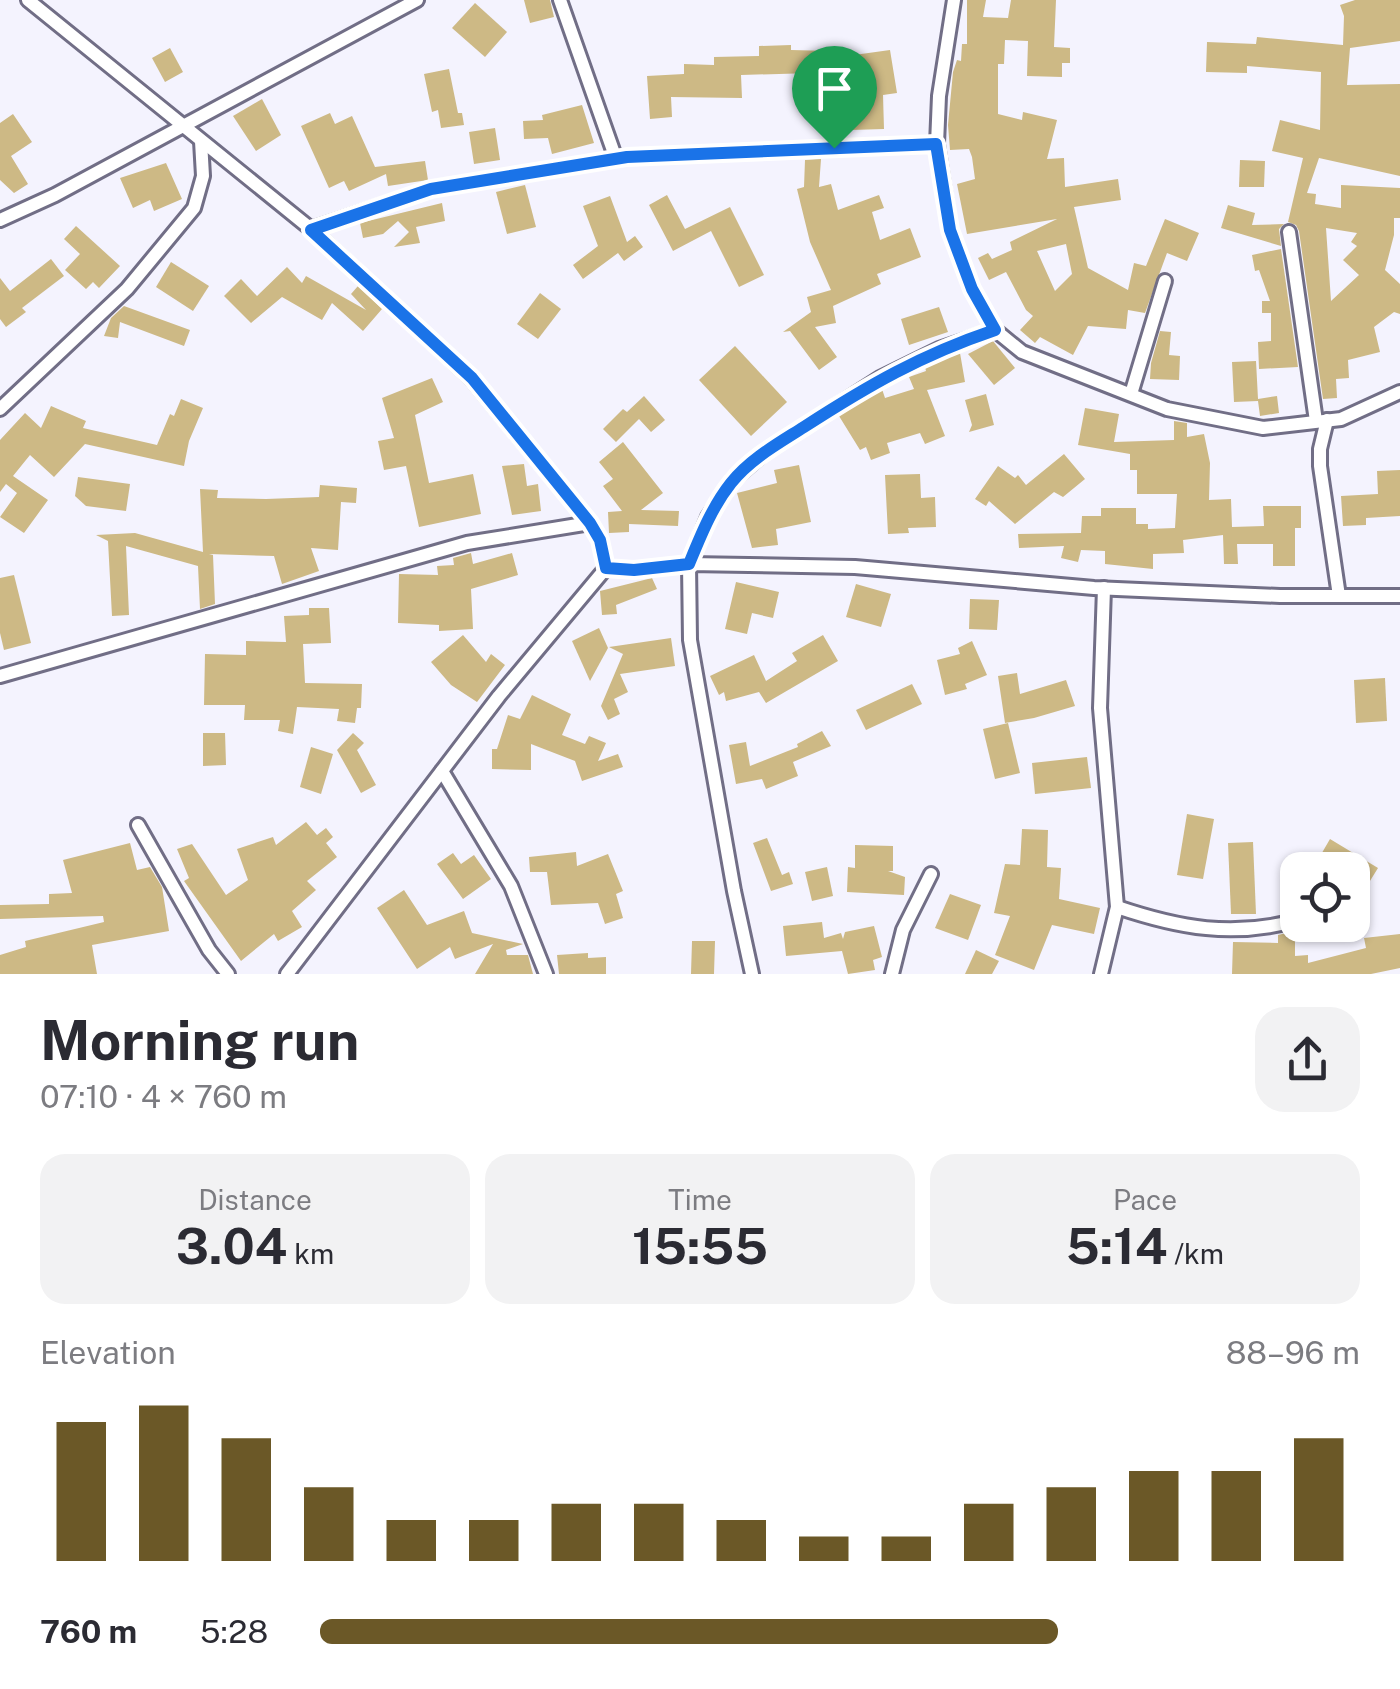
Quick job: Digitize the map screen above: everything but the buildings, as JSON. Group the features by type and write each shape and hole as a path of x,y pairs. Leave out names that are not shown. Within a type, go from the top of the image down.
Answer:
{"street":[{"path":"28,0 311,230 472,378 590,523 600,540 606,568"},
{"path":"0,220 55,195 417,0"},
{"path":"560,0 616,159"},
{"path":"954,0 936,144 950,230 972,289 995,330 1022,352 1167,409 1263,428 1341,418 1400,392"},
{"path":"0,409 127,289 194,208 203,176 201,141"},
{"path":"311,230 431,189 616,159 936,144"},
{"path":"1289,232 1321,421 1320,466 1339,596"},
{"path":"1131,394 1165,281"},
{"path":"752,974 690,640 689,564 708,517 733,480 765,452 880,378 939,349 995,330"},
{"path":"0,676 467,543 590,523"},
{"path":"606,568 634,570 689,564 856,567 1104,588 1400,596"},
{"path":"287,974 499,696 606,568"},
{"path":"1102,974 1117,907 1100,708 1104,588"},
{"path":"442,771 511,886 546,974"},
{"path":"138,825 228,974"},
{"path":"892,974 903,930 932,874"},
{"path":"1117,907 1196,930 1280,922"}],"route":[{"path":"936,144 950,230 972,289 995,330 939,349 880,378 765,452 733,480 708,517 689,564 634,570 606,568 600,540 590,523 472,378 311,230 431,189 627,157 834,148 936,144"}]}
